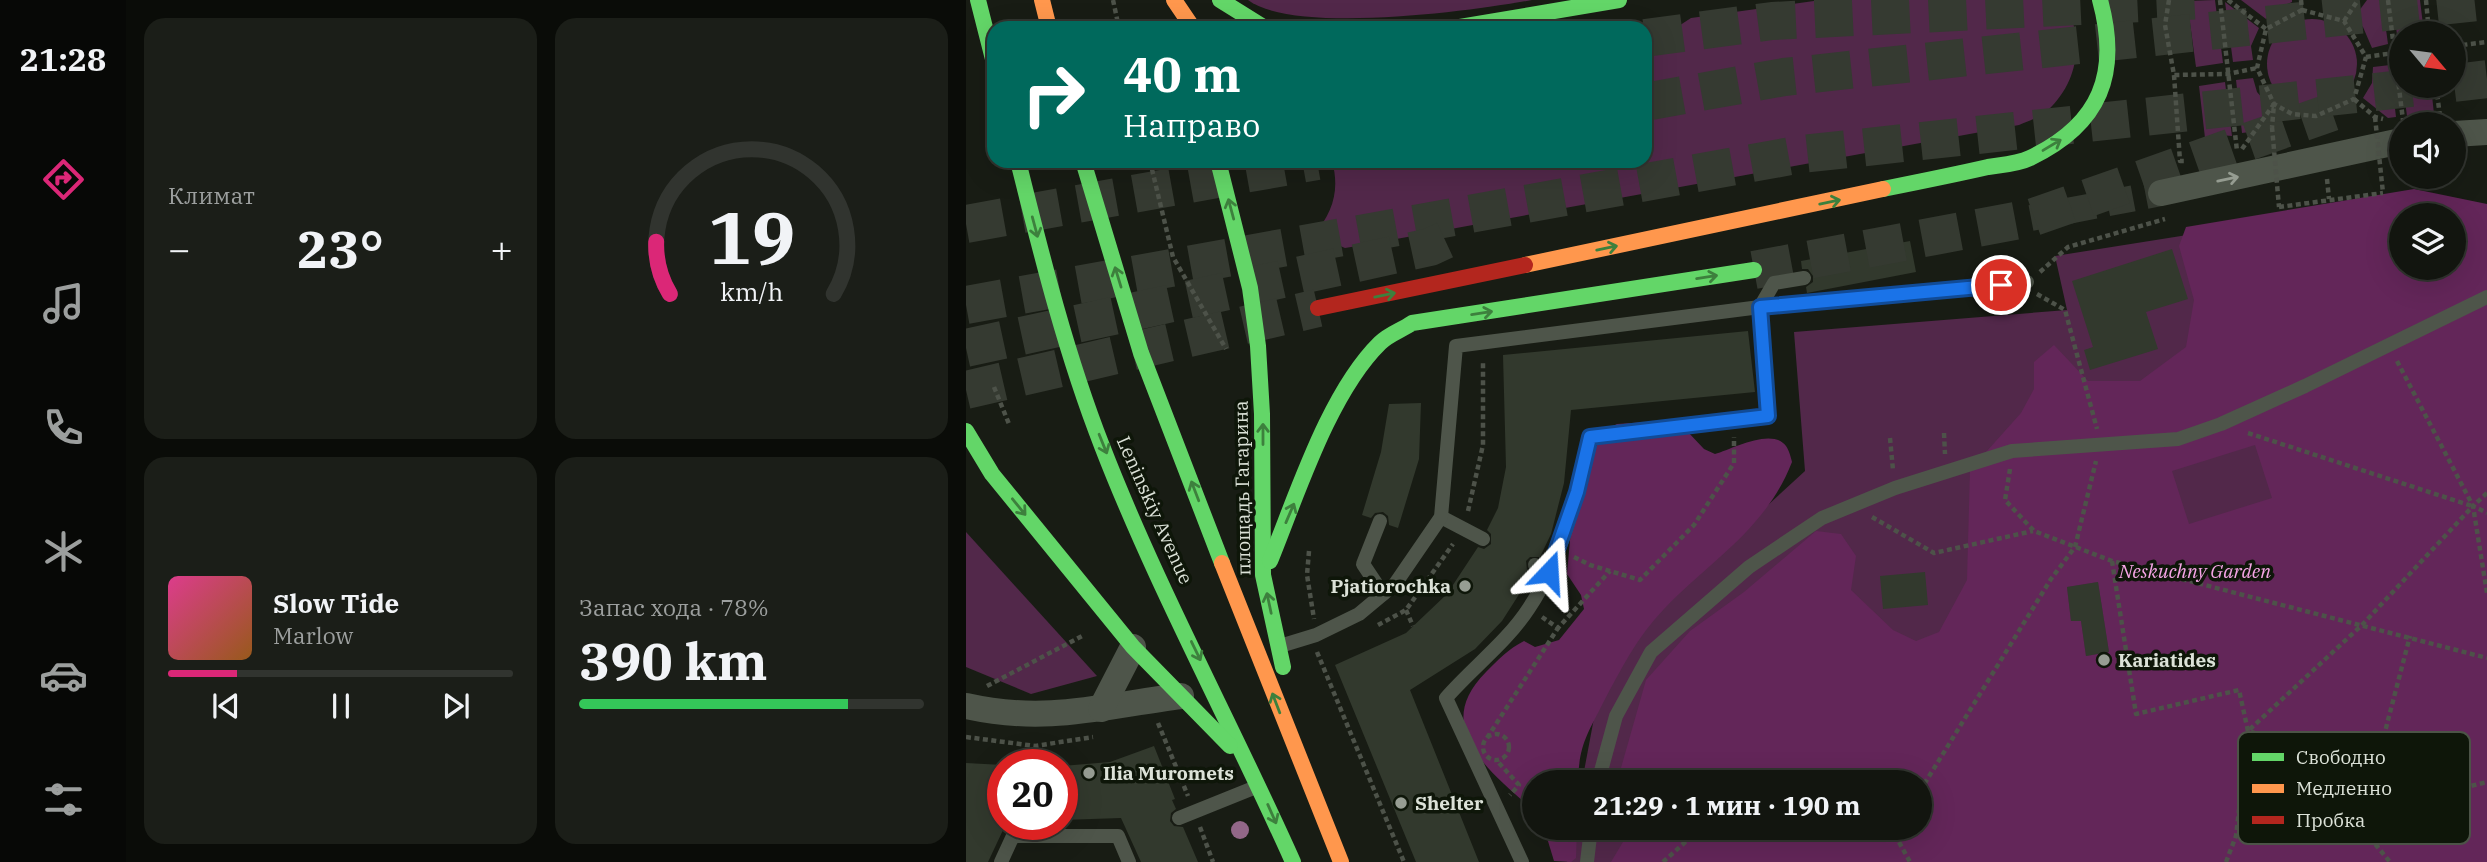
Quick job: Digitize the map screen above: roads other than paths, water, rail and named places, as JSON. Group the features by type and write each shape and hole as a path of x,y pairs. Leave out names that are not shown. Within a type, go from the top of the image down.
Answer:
{"main road":[{"path":"978,0 987,35"},
{"path":"1042,0 1047,21"},
{"path":"1168,0 1175,21"},
{"path":"1174,0 1188,21"},
{"path":"1220,0 1254,21"},
{"path":"1495,21 1619,0"},
{"path":"1318,309 2028,159 2079,125 2098,99 2109,76 2110,27 2100,0"},
{"name":"Leninskiy Avenue","path":"1020,168 1080,386 1133,520 1252,767 1293,862"},
{"path":"1085,168 1141,353 1319,813 1341,862"},
{"name":"площадь Гагарина","path":"1221,168 1250,288 1258,346 1262,414 1263,575 1319,813"},
{"path":"1263,575 1315,455 1357,371 1382,341 1412,323 1755,270"},
{"path":"966,431 992,474 1133,647 1252,767"},
{"path":"966,456 992,474"}],"street":[{"path":"2466,128 2487,132"},
{"path":"2166,205 2389,144"},
{"path":"1101,709 1133,647"},
{"path":"967,707 1013,714 1057,715 1181,696"}],"lane":[{"path":"1522,862 1446,698 1470,671 1502,642 1529,608 1549,572 1577,492 1590,437 1768,416 1760,307 1774,283 1804,278"},
{"path":"1278,646 1316,635 1359,614 1395,584 1441,517 1456,346 1760,307 2027,282"},
{"path":"1601,770 1616,716 1650,652 1749,567 1822,518 1895,488 2012,451 2100,442 2178,439 2221,424 2487,297"},
{"path":"1441,517 1483,538"},
{"path":"1380,521 1363,564 1383,594"},
{"path":"1535,565 1549,572"},
{"path":"1180,818 1260,785"},
{"path":"1001,862 1013,836 1124,836 1129,862"},
{"path":"1587,862 1590,840"}],"tunnel":[{"path":"1652,37 1772,21 2205,0"},
{"path":"1652,101 1784,77 2487,1"},
{"path":"2466,82 2487,79"},
{"path":"966,305 1802,154 2389,90"},
{"path":"1754,270 2031,218 2332,112"},
{"path":"966,224 1278,168"},
{"path":"2031,218 2161,193"},
{"path":"966,348 1430,247 1445,240"},
{"path":"966,390 1318,308"}],"place":[{"name":"Pjatiorochka","path":"1465,586"},
{"name":"Kariatides","path":"2104,660"},
{"name":"Ilia Muromets","path":"1089,773"},
{"name":"Shelter","path":"1401,803"}],"park label":[{"name":"Neskuchny Garden","path":"2195,571"}]}
